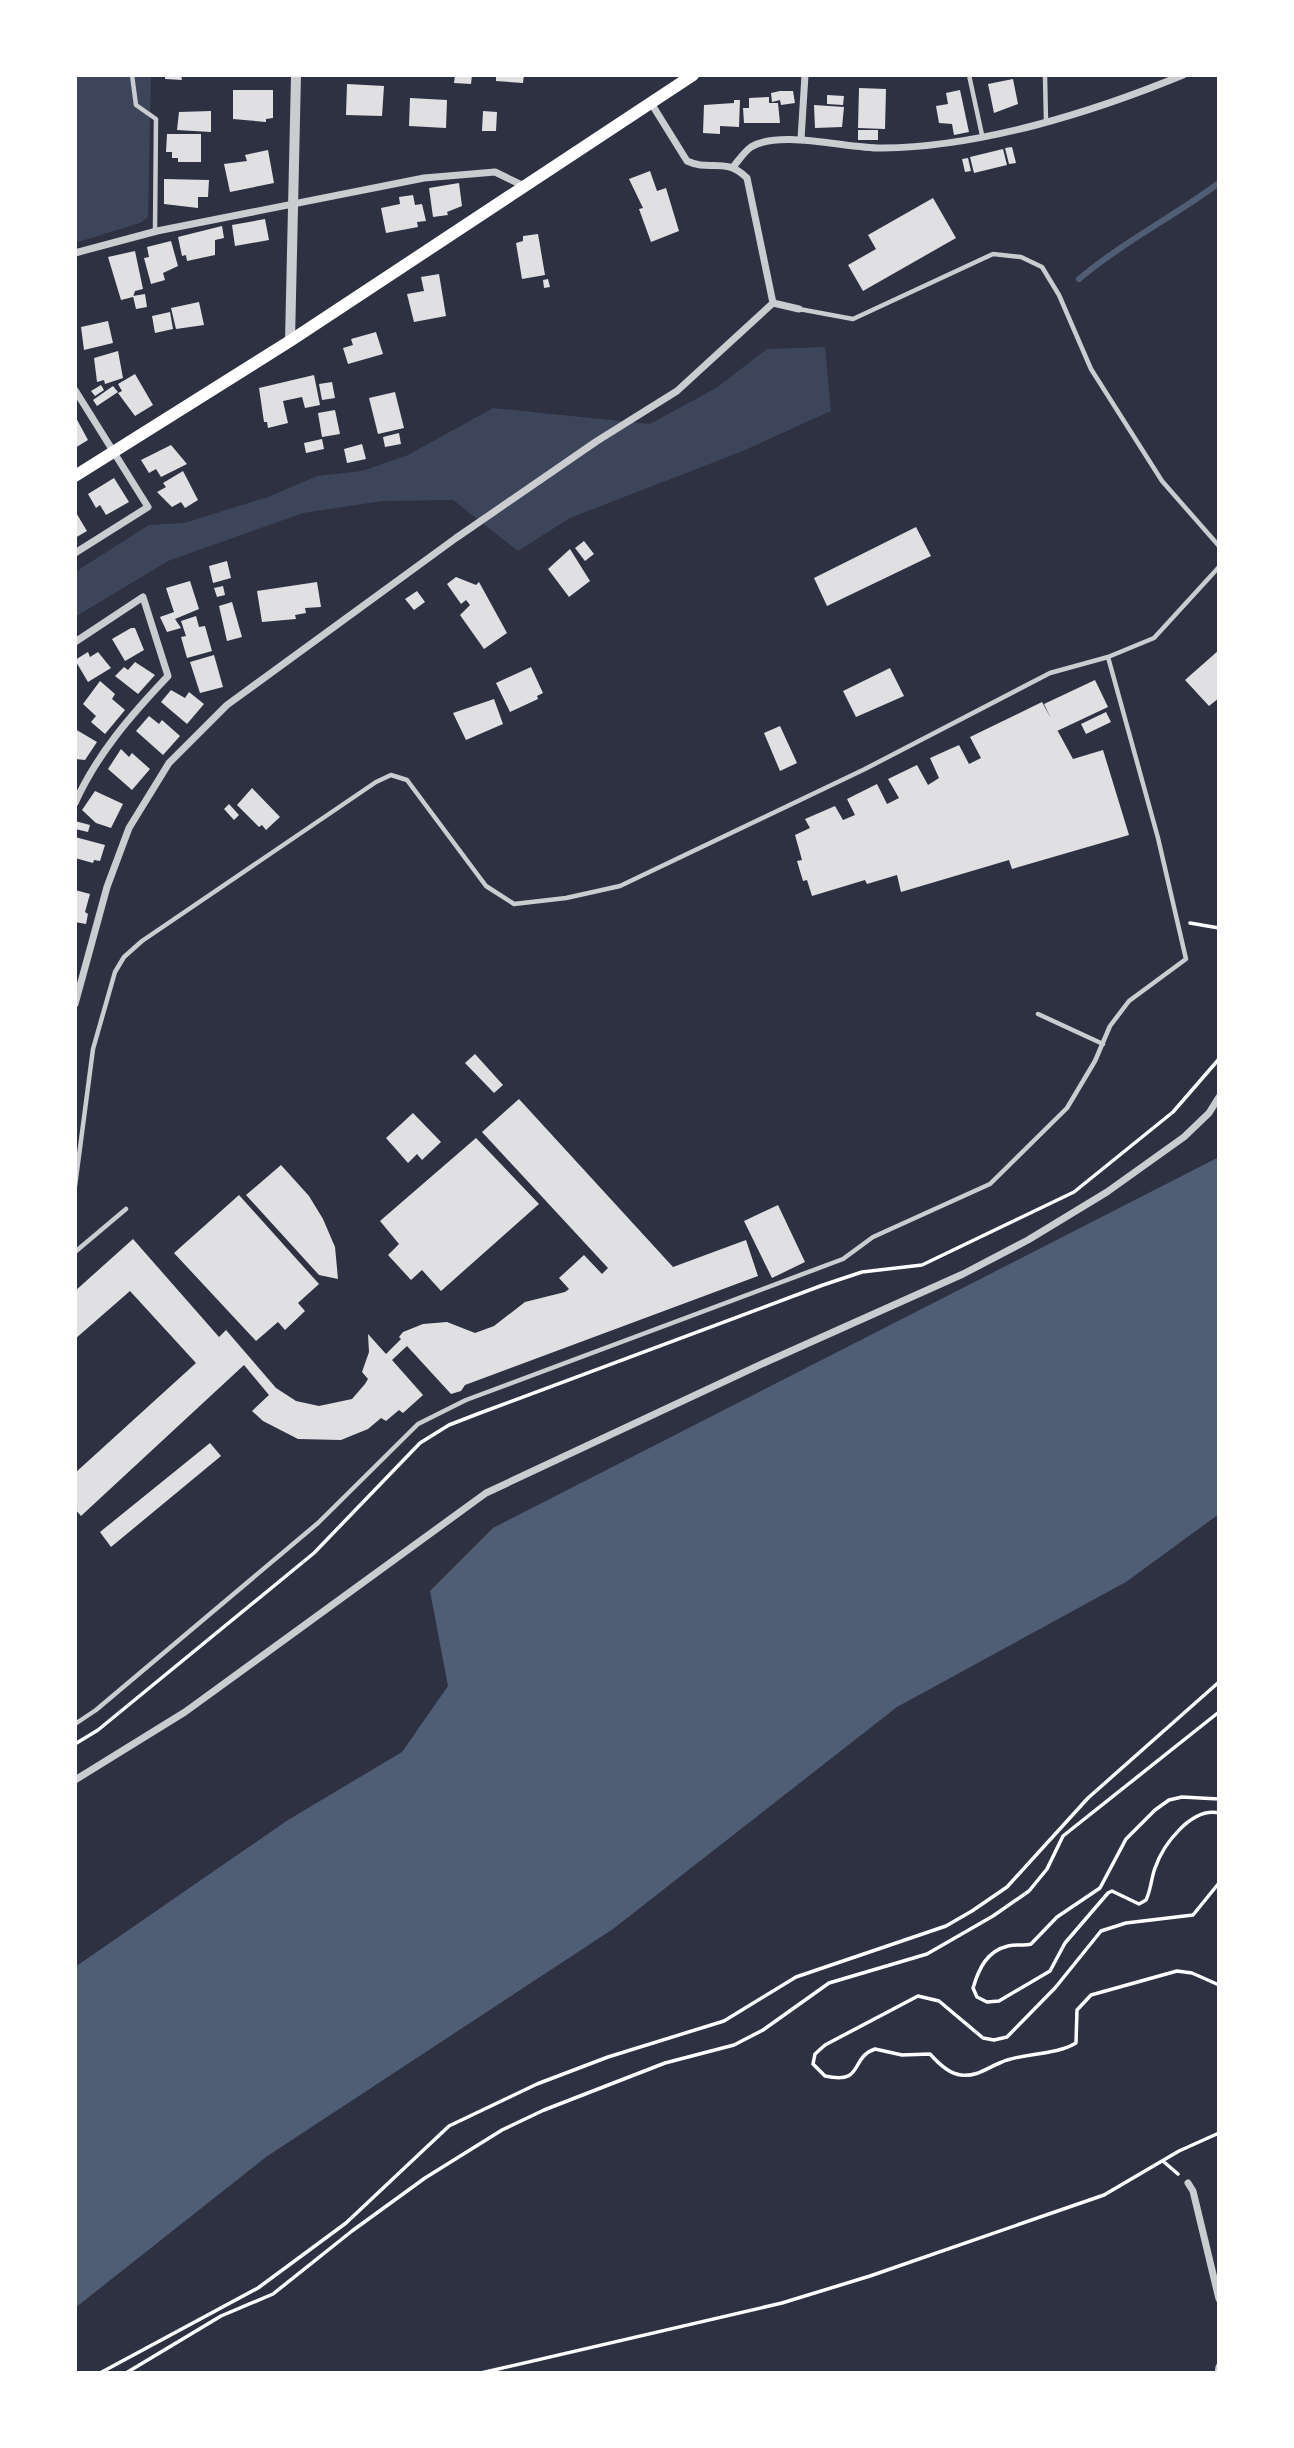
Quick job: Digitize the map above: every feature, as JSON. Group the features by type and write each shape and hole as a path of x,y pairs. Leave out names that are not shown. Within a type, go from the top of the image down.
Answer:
{"main road":[{"path":"75,476 114,454 290,341 693,75"}],"street":[{"path":"290,341 296,75"},
{"path":"801,139 805,75"},
{"path":"733,167 754,145 801,139 861,149 942,145 1046,122 1106,105 1183,75"},
{"path":"652,103 687,160 694,164 733,167 747,178 773,303"},
{"path":"75,253 155,232 424,178 495,172 524,186"},
{"path":"773,303 799,309"},
{"path":"75,1004 107,887 129,828 169,763 238,697 456,538 597,441 677,391 773,303"},
{"path":"75,390 148,507 75,553"},
{"path":"75,642 143,597 168,676 125,722 103,753 75,803"},
{"path":"75,1780 185,1712 485,1493 963,1274 1028,1240 1107,1192 1184,1137 1209,1113 1219,1097"},
{"path":"1188,2183 1197,2204 1219,2299"},
{"path":"1218,2373 1219,2367"}],"lane":[{"path":"132,75 135,104 156,118 155,232"},
{"path":"968,75 982,135"},
{"path":"1045,75 1046,122"},
{"path":"799,309 853,319 993,254 1021,257 1042,267 1059,295 1091,369 1155,470 1219,546"},
{"path":"75,1186 93,1049 116,972 124,957 142,941 376,782 391,775 407,780 485,886 514,904 566,898 620,886 865,769 1050,673 1108,657 1154,638 1219,567"},
{"path":"75,1724 318,1523 418,1424 466,1400 843,1259 873,1237 990,1184 1067,1108 1103,1044 1110,1026 1129,1001 1186,958 1158,838 1108,657"},
{"path":"1038,1014 1103,1044"},
{"path":"75,1252 127,1209"}],"path":[{"path":"1177,923 1219,928"},
{"path":"75,1744 98,1730 314,1553 420,1443 435,1433 480,1413 823,1285 862,1272 922,1265 956,1250 1074,1192 1173,1112 1219,1059"},
{"path":"100,2373 258,2287 346,2223 449,2126 537,2084 608,2057 724,2021 796,1976 946,1926 972,1911 1007,1887 1088,1798 1219,1682"},
{"path":"126,2373 221,2316 273,2294 373,2216 502,2130 544,2110 665,2063 734,2045 764,2030 829,1983 927,1954 993,1916 1029,1891 1047,1869 1062,1836 1219,1712"},
{"path":"1219,1799 1182,1797 1169,1800 1156,1810 1126,1839 1100,1888 1057,1917 1031,1944 1010,1946 993,1952 984,1962 973,1988 977,1997 987,2002 999,2001 1050,1972 1071,1935 1108,1893 1112,1891 1124,1894 1139,1903 1146,1900 1156,1865 1172,1840 1195,1817 1219,1813"},
{"path":"1219,1883 1193,1915 1126,1923 1101,1931 1055,1988 1007,2037 994,2040 983,2038 939,2001 918,1996 825,2045 815,2054 813,2064 825,2077 849,2077 856,2073 863,2057 875,2049 902,2055 930,2054 943,2067 959,2075 977,2074 1003,2061 1063,2050 1076,2043 1077,2010 1091,1994 1177,1971 1192,1973 1219,1985"},
{"path":"481,2373 782,2303 870,2276 1104,2195 1219,2133"},
{"path":"1164,2162 1188,2183"}],"shaded area":[{"path":"75,75 151,75 148,217 140,223 75,243"},
{"path":"825,347 831,411 743,451 570,518 518,551 453,500 383,501 303,513 168,561 75,617 75,572 149,525 184,523 268,497 317,476 362,471 408,455 493,408 650,424 716,388 767,349"},
{"path":"1219,1157 1219,1514 1126,1582 897,1707 613,1929 266,2157 75,2308 75,1967 288,1820 402,1752 448,1686 430,1591 493,1528"}],"building":[{"path":"165,75 181,75 182,80 165,79"},
{"path":"455,75 472,75 471,84 454,83"},
{"path":"496,75 524,75 523,83 496,81"},
{"path":"1013,79 1018,104 994,113 988,84"},
{"path":"347,84 384,86 382,116 346,115"},
{"path":"859,88 886,89 885,129 858,128"},
{"path":"233,90 273,90 273,118 266,119 266,122 233,119"},
{"path":"960,90 969,132 954,135 952,124 939,123 936,106 948,104 946,93"},
{"path":"793,91 795,103 781,105 780,100 772,102 771,93"},
{"path":"827,95 844,96 843,105 827,104"},
{"path":"769,97 769,103 778,103 780,123 744,123 743,108 749,108 749,98"},
{"path":"410,98 447,100 446,128 409,126"},
{"path":"734,100 740,100 739,127 720,126 720,134 703,133 704,105 734,103"},
{"path":"814,105 844,107 842,127 815,128"},
{"path":"211,111 211,132 177,130 179,112"},
{"path":"483,111 497,112 496,131 482,131"},
{"path":"858,130 878,130 878,140 858,140"},
{"path":"167,134 201,134 201,162 178,162 178,158 172,158 172,152 166,152"},
{"path":"1012,147 1016,163 1009,164 1005,148"},
{"path":"1003,149 1007,165 974,173 970,157"},
{"path":"268,150 274,183 230,192 224,164 247,161 245,155"},
{"path":"968,158 971,171 965,172 962,159"},
{"path":"650,171 657,191 666,188 679,231 651,242 639,209 643,208 629,179"},
{"path":"164,179 209,180 208,197 198,197 198,208 164,204"},
{"path":"459,183 462,206 447,212 448,215 433,217 429,188"},
{"path":"413,195 415,205 422,204 426,221 417,222 418,227 386,233 381,208 400,204 399,197"},
{"path":"933,198 956,238 863,291 848,265 876,249 868,235"},
{"path":"265,219 269,240 235,246 232,225"},
{"path":"222,226 224,238 215,240 215,255 187,261 186,255 182,256 178,237"},
{"path":"538,234 545,275 522,279 516,243 523,241 523,236"},
{"path":"171,241 178,266 163,273 165,280 151,284 144,258 149,257 147,247"},
{"path":"135,251 143,289 135,291 133,297 121,300 108,257"},
{"path":"439,274 446,316 414,322 407,294 424,291 421,277"},
{"path":"548,279 550,287 544,288 543,280"},
{"path":"145,294 147,307 136,309 133,296"},
{"path":"199,302 204,325 176,329 171,308"},
{"path":"170,312 173,329 155,333 152,316"},
{"path":"108,321 113,343 84,350 81,327"},
{"path":"376,332 383,354 348,364 343,348 353,345 351,339"},
{"path":"118,351 123,378 105,384 104,380 97,382 94,358"},
{"path":"135,374 153,405 135,416 118,393 122,391 118,384"},
{"path":"314,375 320,405 305,408 302,397 283,401 288,423 268,428 267,422 264,422 259,388"},
{"path":"332,382 335,398 322,400 319,384"},
{"path":"101,385 104,390 95,396 91,391"},
{"path":"113,386 118,392 97,406 93,400"},
{"path":"395,392 404,428 378,434 369,398"},
{"path":"335,410 340,434 322,437 318,413"},
{"path":"75,416 88,440 75,448"},
{"path":"399,433 401,444 385,447 383,437"},
{"path":"322,439 324,449 306,453 304,443"},
{"path":"362,444 366,459 347,463 344,449"},
{"path":"171,445 187,464 161,477 156,469 149,473 141,460"},
{"path":"183,471 198,500 185,508 181,502 172,507 157,492 166,487 163,483"},
{"path":"114,478 129,502 106,515 100,505 96,508 88,494"},
{"path":"75,511 87,531 75,538"},
{"path":"916,527 931,556 827,606 814,578"},
{"path":"584,541 594,554 585,561 575,548"},
{"path":"570,549 590,581 569,597 548,569"},
{"path":"227,561 231,578 213,583 209,566"},
{"path":"456,577 476,585 479,582 507,633 484,649 460,615 470,605 466,600 461,604 447,584"},
{"path":"190,581 199,609 175,619 181,628 167,632 160,617 174,612 166,588"},
{"path":"317,582 321,607 305,608 306,613 295,615 296,619 262,622 257,591"},
{"path":"223,586 225,595 217,597 214,588"},
{"path":"417,591 425,602 414,610 405,599"},
{"path":"232,602 242,637 227,641 219,606"},
{"path":"196,616 199,627 205,626 212,651 187,658 181,637 186,636 181,621"},
{"path":"135,628 144,650 125,661 112,639"},
{"path":"1219,650 1219,698 1209,706 1185,680"},
{"path":"88,652 90,657 98,652 111,668 88,682 75,660"},
{"path":"214,655 223,687 200,693 190,662"},
{"path":"135,662 155,675 138,694 115,676 124,667 128,670"},
{"path":"531,667 543,693 537,696 538,699 510,712 496,683"},
{"path":"890,668 904,696 856,717 843,691"},
{"path":"1095,680 1108,707 1057,731 1044,704"},
{"path":"100,681 115,694 112,699 125,710 105,734 91,722 96,716 83,704"},
{"path":"171,690 185,698 189,692 204,704 187,724 161,702"},
{"path":"494,699 503,724 466,740 453,713"},
{"path":"1042,702 1073,759 1103,750 1129,835 1012,869 1009,860 901,892 897,875 867,884 865,880 812,896 807,880 803,881 797,861 802,860 795,835 810,828 805,819 835,806 843,820 855,815 847,799 877,784 887,804 899,798 888,779 917,765 928,785 939,778 930,758 959,745 969,764 981,758 970,737"},
{"path":"1106,712 1111,722 1086,734 1081,724"},
{"path":"149,716 159,724 162,720 180,736 163,755 136,731"},
{"path":"780,726 797,763 780,771 764,733"},
{"path":"75,729 97,742 85,760 75,759"},
{"path":"121,749 129,757 132,753 150,769 132,790 108,769"},
{"path":"252,788 280,817 266,830 262,825 259,827 237,805"},
{"path":"95,791 123,804 111,828 96,823 82,810"},
{"path":"229,804 239,815 234,820 224,809"},
{"path":"75,821 90,825 88,832 75,829"},
{"path":"75,837 105,845 100,861 94,860 93,863 75,858"},
{"path":"75,890 90,894 85,912 88,914 86,924 75,922"},
{"path":"475,1054 503,1085 494,1093 465,1063"},
{"path":"519,1099 673,1267 746,1240 758,1276 465,1385 461,1391 451,1394 407,1346 392,1360 423,1395 403,1413 399,1410 386,1421 381,1418 368,1429 341,1440 298,1439 263,1421 252,1411 269,1395 244,1365 81,1516 75,1509 75,1473 196,1363 130,1291 75,1339 75,1291 133,1239 219,1337 226,1330 276,1388 296,1401 319,1406 352,1399 365,1384 368,1379 362,1372 369,1352 368,1334 386,1354 401,1339 399,1337 403,1332 423,1324 447,1322 475,1333 494,1326 525,1302 565,1292 569,1289 559,1278 584,1255 602,1274 608,1268 482,1132"},
{"path":"413,1113 441,1142 422,1160 417,1154 408,1163 386,1138"},
{"path":"476,1138 539,1204 441,1291 422,1270 411,1280 388,1255 399,1244 380,1221"},
{"path":"281,1165 309,1196 323,1219 335,1247 338,1279 319,1275 246,1195"},
{"path":"239,1195 319,1284 298,1303 305,1311 285,1330 278,1322 256,1341 174,1253"},
{"path":"778,1205 805,1262 772,1278 744,1221"},
{"path":"210,1443 221,1456 111,1547 100,1532"}],"waterway":[{"path":"1079,279 1113,253 1219,183"}]}
